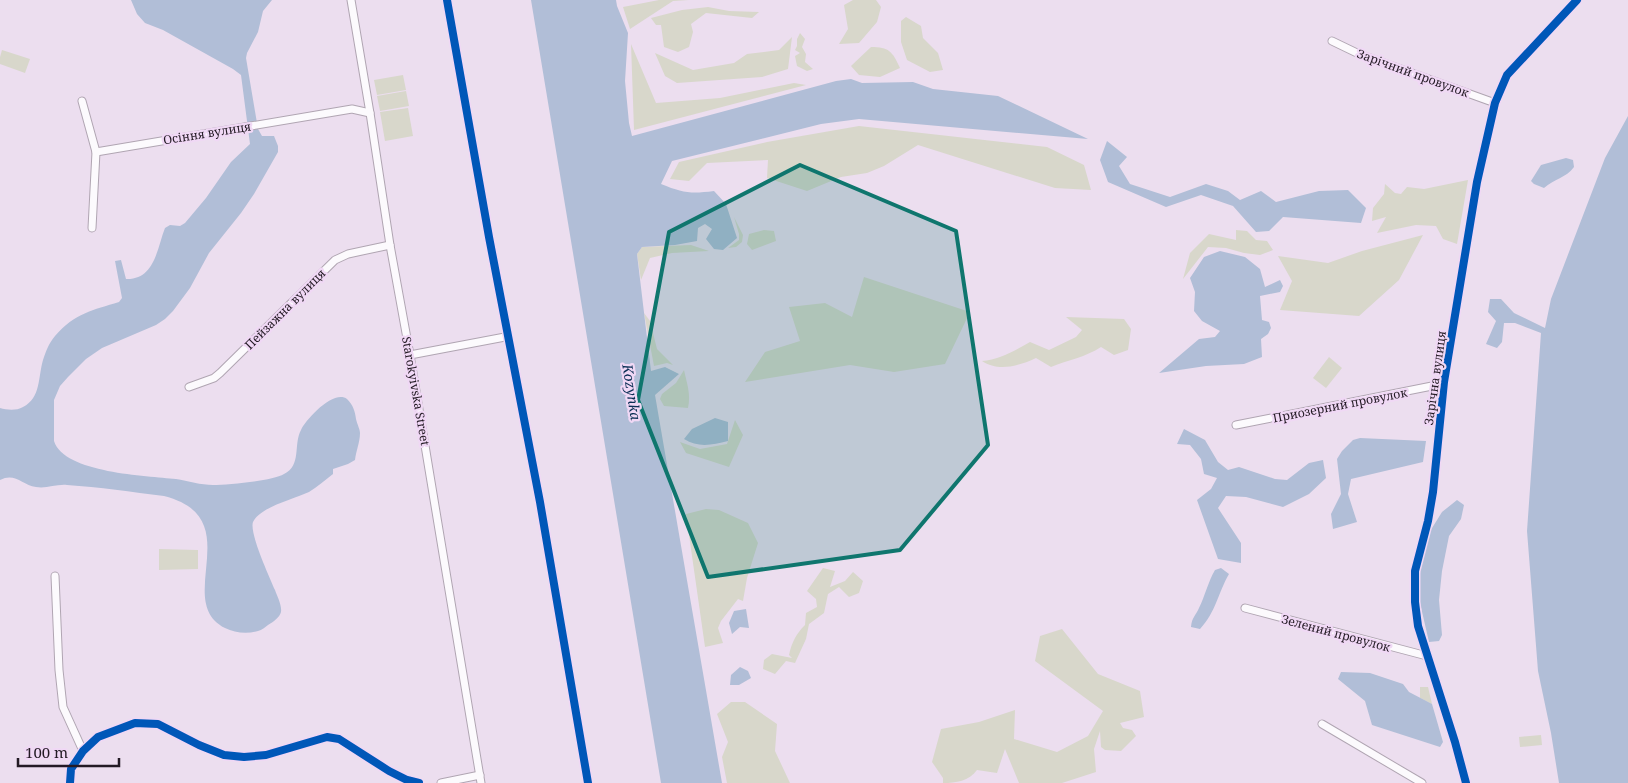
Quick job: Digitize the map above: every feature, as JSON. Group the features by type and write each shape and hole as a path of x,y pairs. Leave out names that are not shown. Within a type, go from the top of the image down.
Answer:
{"street":[{"name":"Starokyivska Street","path":"351,0 390,245 481,783"},
{"path":"447,0 489,237 540,502 588,783"},
{"name":"Зарічна вулиця","path":"1466,783 1418,626 1415,602 1415,572 1433,492 1444,382 1476,182 1495,103 1507,75 1577,0"},
{"name":"Зарічний провулок","path":"1332,41 1360,54 1495,103"},
{"path":"82,101 96,152 92,228"},
{"name":"Осіння вулиця","path":"96,152 352,109 370,113"},
{"name":"Пейзажна вулиця","path":"189,387 214,378 220,373 335,260 348,254 390,245"},
{"path":"410,355 505,337"},
{"name":"Приозерний провулок","path":"1236,426 1444,382"},
{"path":"55,576 59,670 63,707 83,751"},
{"name":"Зелений провулок","path":"1245,608 1427,656"},
{"path":"70,783 71,769 83,751 98,737 135,723 158,724 199,745 224,755 244,757 266,755 327,737 339,739 389,771 407,780 419,783"},
{"path":"1322,724 1422,783"},
{"path":"441,783 480,775"}],"highlighted area":[{"path":"800,165 956,231 988,445 900,550 708,577 638,400 669,232"}],"shaded area":[{"path":"659,0 689,0 673,1 630,29 623,7"},
{"path":"853,0 876,0 881,7 877,22 859,43 839,44 848,29 844,5"},
{"path":"708,7 729,11 759,12 752,18 706,13 691,24 693,32 689,47 678,52 664,47 661,25 656,25 651,18 682,10"},
{"path":"906,17 921,26 923,38 938,53 943,70 930,72 907,60 901,42 901,21"},
{"path":"800,33 805,39 802,47 806,54 805,62 813,69 807,71 797,66 795,56 800,53 795,50"},
{"path":"792,37 788,69 762,77 677,83 665,76 655,53 693,70 734,63 747,54 779,50"},
{"path":"631,44 656,103 720,98 794,83 806,85 634,130"},
{"path":"871,47 889,51 900,68 880,77 859,75 851,66"},
{"path":"2,50 30,59 25,73 0,64"},
{"path":"403,75 406,90 377,95 374,80"},
{"path":"406,91 409,106 380,111 377,96"},
{"path":"408,108 413,136 385,141 380,112"},
{"path":"859,126 1047,147 1084,165 1091,190 1055,188 918,145 884,166 867,173 841,177 807,191 767,178 768,160 707,163 689,181 670,179 679,162 767,142"},
{"path":"1468,180 1457,244 1443,239 1436,226 1416,225 1377,233 1386,217 1372,221 1373,208 1384,194 1385,184 1395,193 1401,194 1407,187 1424,189"},
{"path":"734,217 743,235 742,242 736,247 728,248 739,240"},
{"path":"764,230 774,231 776,241 752,250 747,244 749,234"},
{"path":"1236,230 1247,231 1256,240 1267,241 1273,250 1260,255 1226,248 1208,247 1183,279 1190,253 1209,234 1236,240"},
{"path":"1423,235 1399,280 1359,316 1280,310 1292,281 1278,256 1328,263 1362,251"},
{"path":"691,245 709,251 672,253 650,258 641,280 637,254 642,247"},
{"path":"864,277 970,312 945,364 894,372 850,365 745,382 765,352 800,341 789,307 825,303 852,317"},
{"path":"644,313 650,321 657,349 673,365 667,363 654,366"},
{"path":"1066,317 1124,319 1131,329 1128,350 1114,355 1101,347 1083,356 1051,367 1036,358 1009,367 995,366 982,361 1001,356 1030,342 1049,350 1076,337 1082,330"},
{"path":"1329,357 1342,368 1326,388 1313,378"},
{"path":"684,370 689,394 688,408 664,406 660,399 662,394 676,383"},
{"path":"735,420 743,435 729,467 686,453 680,442 700,449 727,444"},
{"path":"706,509 719,510 748,523 758,543 747,578 743,601 738,599 721,621 718,628 723,643 705,647 686,514"},
{"path":"159,549 198,550 198,569 159,570"},
{"path":"823,568 835,571 830,587 845,581 853,572 863,581 859,593 849,597 839,587 828,594 824,613 809,624 806,639 795,663 786,661 775,674 763,669 764,660 772,654 792,658 789,655 797,635 805,625 806,613 817,607 816,599 807,591"},
{"path":"1062,629 1098,674 1140,691 1144,717 1120,723 1123,728 1132,730 1136,736 1121,751 1105,750 1101,747 1100,731 1094,749 1096,772 1062,783 1019,783 1005,749 997,773 977,770 970,777 962,781 943,783 943,778 932,762 941,729 979,722 1015,710 1014,739 1057,752 1088,736 1103,711 1035,661 1040,636"},
{"path":"1420,687 1428,687 1432,704 1420,698"},
{"path":"731,702 745,702 777,724 775,751 790,783 727,783 722,757 728,742 717,714"},
{"path":"1541,735 1542,745 1520,747 1519,737"}],"water":[{"path":"131,0 272,0 263,11 258,32 246,58 258,129 262,136 274,136 278,152 254,194 209,253 190,288 173,311 156,325 102,348 86,359 60,386 54,400 54,441 61,452 73,460 108,471 176,479 208,485 250,482 270,479 290,470 295,460 301,430 308,419 335,398 347,399 353,408 360,431 355,460 333,469 333,474 309,492 270,508 253,522 254,536 281,609 279,616 274,621 261,630 254,632 229,630 211,615 205,599 207,540 202,522 189,507 164,496 67,485 31,486 10,477 0,480 0,408 17,409 29,403 36,393 43,360 49,344 62,328 85,313 119,302 122,298 115,261 121,260 126,279 136,278 149,269 157,253 165,228 170,225 180,226 185,223 206,198 231,162 250,144 241,75 163,30 145,23 137,14"},
{"name":"Kozynka","path":"531,0 616,0 628,33 625,81 632,136 836,81 851,79 862,83 913,82 933,89 998,96 1088,139 859,119 821,124 672,161 661,184 687,192 714,191 726,204 737,238 723,250 714,249 706,239 712,229 705,224 698,228 697,241 675,245 642,247 637,254 651,371 665,367 679,374 655,395 722,783 661,783"},
{"path":"1628,116 1628,783 1559,783 1538,671 1527,531 1541,333 1515,323 1504,323 1502,342 1497,348 1486,344 1496,321 1488,312 1490,299 1501,299 1514,313 1545,328 1551,299 1605,158"},
{"path":"1107,141 1127,157 1119,166 1130,184 1170,197 1206,184 1228,191 1240,200 1261,191 1276,202 1319,191 1348,190 1366,208 1361,223 1283,217 1269,231 1256,232 1233,206 1201,195 1166,207 1108,182 1100,160"},
{"path":"1566,158 1573,160 1574,167 1564,176 1544,188 1531,181 1541,165"},
{"path":"1220,251 1245,257 1260,269 1265,287 1280,280 1283,286 1280,292 1260,296 1262,320 1269,322 1271,328 1268,334 1261,339 1262,357 1244,364 1206,366 1159,373 1199,339 1215,337 1220,331 1202,321 1194,311 1195,292 1190,278 1204,257"},
{"path":"715,418 728,422 728,441 700,445 684,439 692,429"},
{"path":"1184,429 1205,440 1218,462 1228,470 1239,467 1275,479 1287,480 1309,463 1323,460 1326,478 1309,494 1283,507 1246,497 1226,496 1218,508 1241,543 1241,563 1218,559 1197,500 1211,489 1217,478 1204,474 1201,459 1190,445 1177,444"},
{"path":"1360,438 1426,441 1423,462 1351,479 1348,494 1357,522 1333,529 1331,514 1341,494 1337,459 1353,440"},
{"path":"1457,500 1464,505 1461,519 1449,536 1442,571 1439,600 1442,635 1439,641 1429,642 1420,603 1420,574 1424,541 1442,512"},
{"path":"1221,568 1229,574 1213,609 1200,629 1191,627 1215,570"},
{"path":"746,609 749,628 740,627 732,634 729,623 734,611"},
{"path":"740,667 748,671 751,678 739,685 730,685 731,675"},
{"path":"1341,672 1370,673 1403,684 1409,692 1432,704 1443,742 1440,747 1372,725 1365,701 1338,679"}],"cycle path":[{"path":"447,0 489,237 540,502 588,783"},
{"path":"1466,783 1418,626 1415,602 1415,571 1428,521 1433,492 1444,382 1477,182 1495,103 1507,75 1577,0"},
{"path":"70,783 71,769 83,751 98,737 135,723 158,724 199,745 224,755 244,757 266,755 327,737 339,739 389,771 407,780 419,783"}]}
